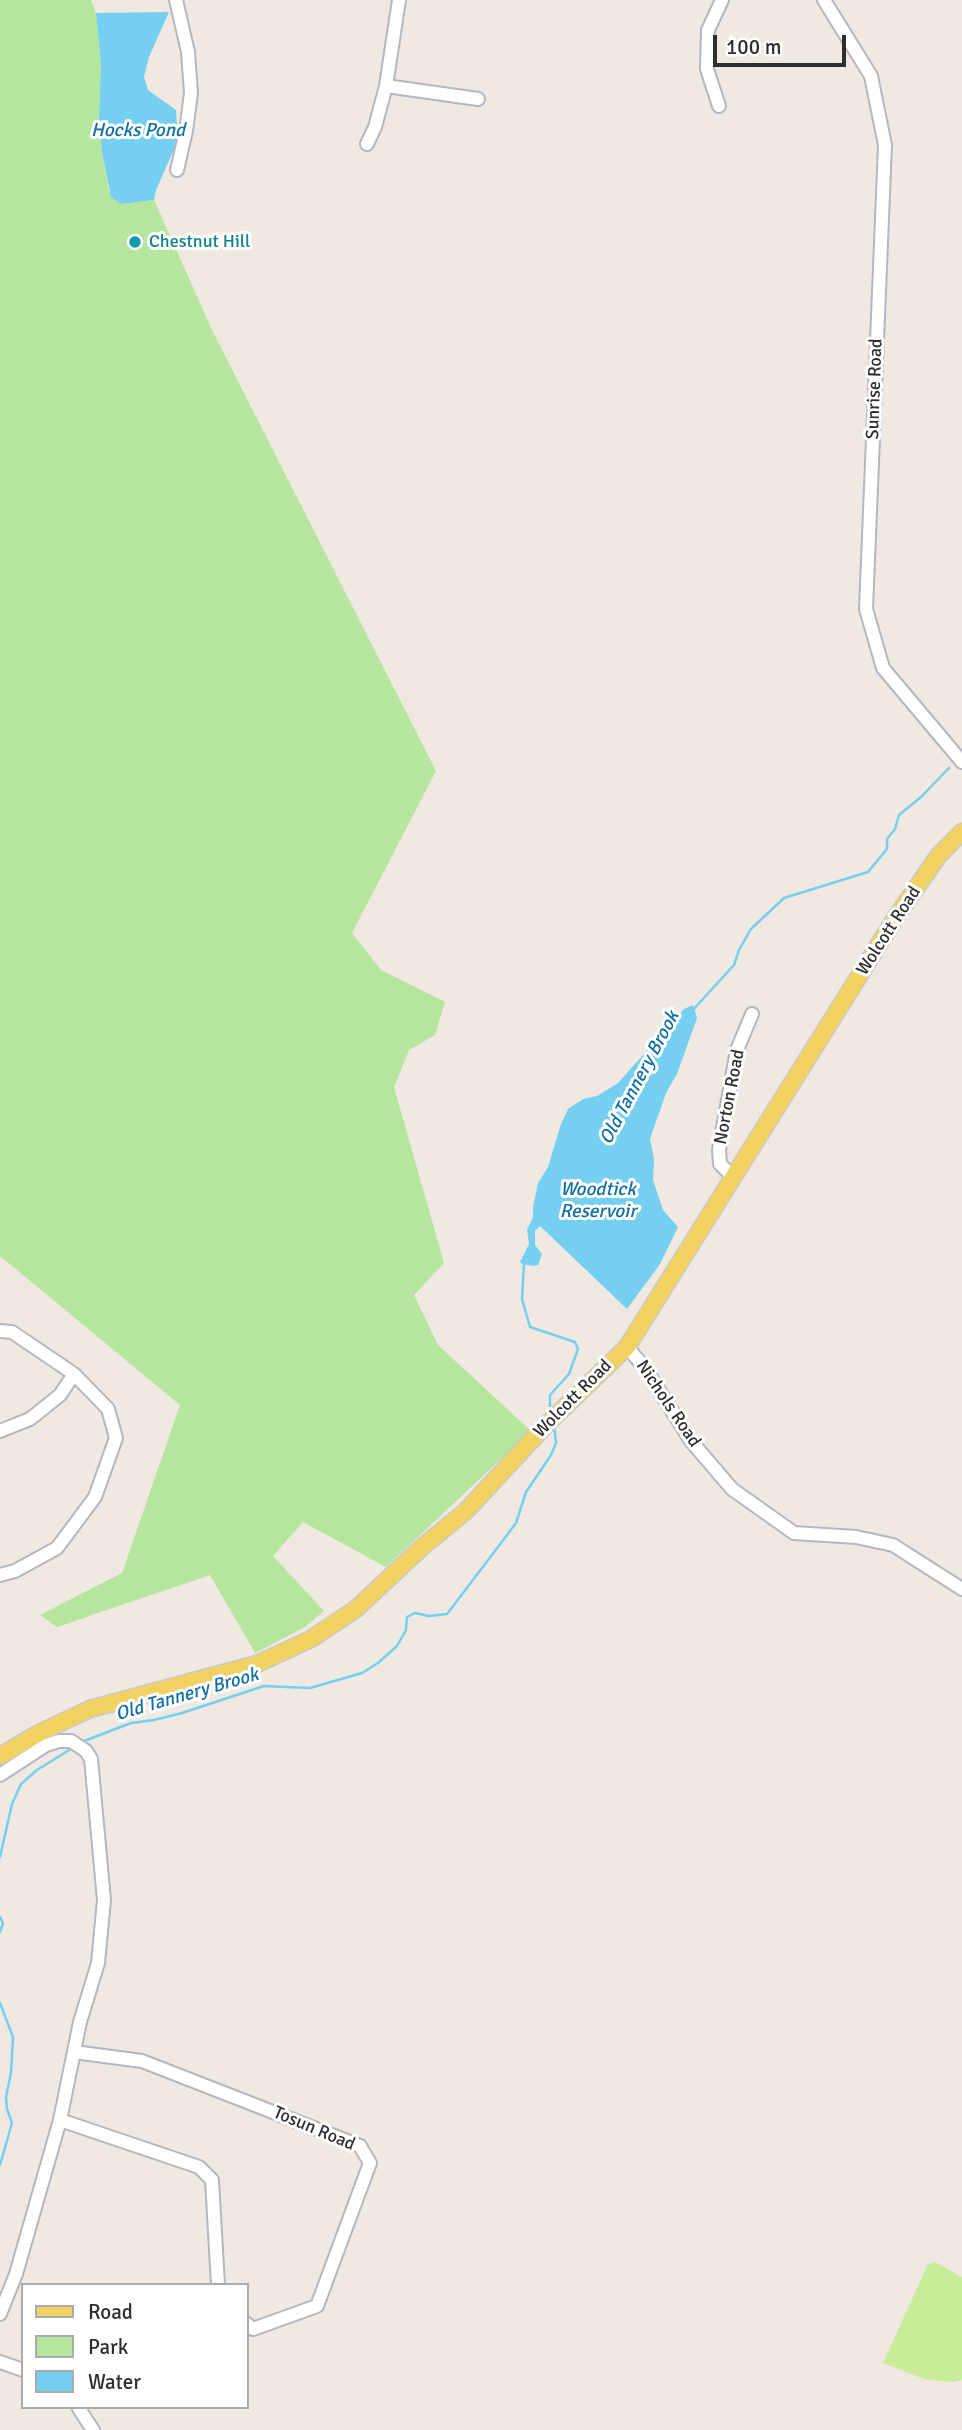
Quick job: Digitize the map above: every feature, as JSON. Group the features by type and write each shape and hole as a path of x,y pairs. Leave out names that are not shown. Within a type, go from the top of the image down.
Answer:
{"main road":[{"name":"Wolcott Road","path":"0,1756 48,1728 90,1709 257,1664 311,1639 356,1609 421,1548 466,1511 561,1410 627,1347 895,917 939,855 962,832"}],"street":[{"path":"176,0 188,51 191,93 177,170"},
{"path":"367,144 375,127 386,86 399,0"},
{"path":"719,106 707,69 708,30 722,0"},
{"name":"Sunrise Road","path":"824,0 871,76 885,145 866,609 883,668 962,762"},
{"path":"386,86 478,99"},
{"name":"Norton Road","path":"733,1177 720,1164 719,1150 737,1051 752,1014"},
{"path":"0,1331 12,1332 74,1374 108,1409 116,1438 94,1497 57,1548 15,1572 0,1575"},
{"name":"Nichols Road","path":"627,1347 645,1368 691,1441 732,1489 794,1533 856,1537 893,1545 962,1589"},
{"path":"0,1431 30,1419 60,1395 74,1374"},
{"path":"0,1775 46,1745 59,1741 71,1741 89,1755 104,1900 98,1963 74,2052 60,2120 16,2274 0,2315"},
{"name":"Tosun Road","path":"74,2052 142,2061 360,2146 370,2163 317,2306 253,2329 248,2326"},
{"path":"60,2120 199,2167 212,2180 218,2283"},
{"path":"0,2362 21,2369"},
{"path":"79,2409 93,2430"}],"green space":[{"path":"0,0 91,0 96,13 101,65 99,119 109,191 121,204 154,200 212,330 436,771 352,933 381,970 445,1002 435,1035 409,1050 394,1087 444,1263 414,1295 438,1345 531,1431 386,1567 303,1522 273,1556 324,1611 305,1627 255,1653 210,1575 57,1627 40,1615 122,1573 180,1405 0,1256"},
{"path":"935,2262 962,2277 962,2380 952,2382 924,2379 883,2363 928,2264"}],"water":[{"name":"Hocks Pond","path":"169,12 149,57 144,77 148,90 176,110 178,140 154,200 121,204 111,197 102,153 99,119 101,65 96,13"},
{"name":"Woodtick Reservoir","path":"693,1005 697,1018 650,1139 654,1159 653,1180 663,1210 678,1227 660,1264 627,1309 540,1226 535,1231 535,1245 542,1254 538,1265 520,1262 529,1244 527,1230 533,1217 538,1183 548,1167 568,1109 618,1083 684,1009"}],"waterway":[{"name":"Old Tannery Brook","path":"692,1011 734,965 751,929 784,898 868,872 887,849 887,839 895,829 899,815 949,768"},
{"name":"Old Tannery Brook","path":"524,1263 522,1299 530,1327 575,1342 578,1349 569,1374 550,1395 550,1412"},
{"name":"Old Tannery Brook","path":"79,1743 131,1723 182,1713 264,1686 310,1688 362,1673 378,1663 397,1646 406,1630 407,1617 415,1613 429,1616 447,1614 516,1523 526,1492 556,1443 554,1425"},
{"name":"Old Tannery Brook","path":"0,1857 12,1804 21,1784 37,1770 74,1747"},
{"name":"Old Tannery Brook","path":"0,1917 3,1923 0,1932"},
{"name":"Old Tannery Brook","path":"0,2003 13,2037 11,2073 6,2097 12,2123 0,2165"}],"place":[{"name":"Chestnut Hill","path":"135,242"}]}
